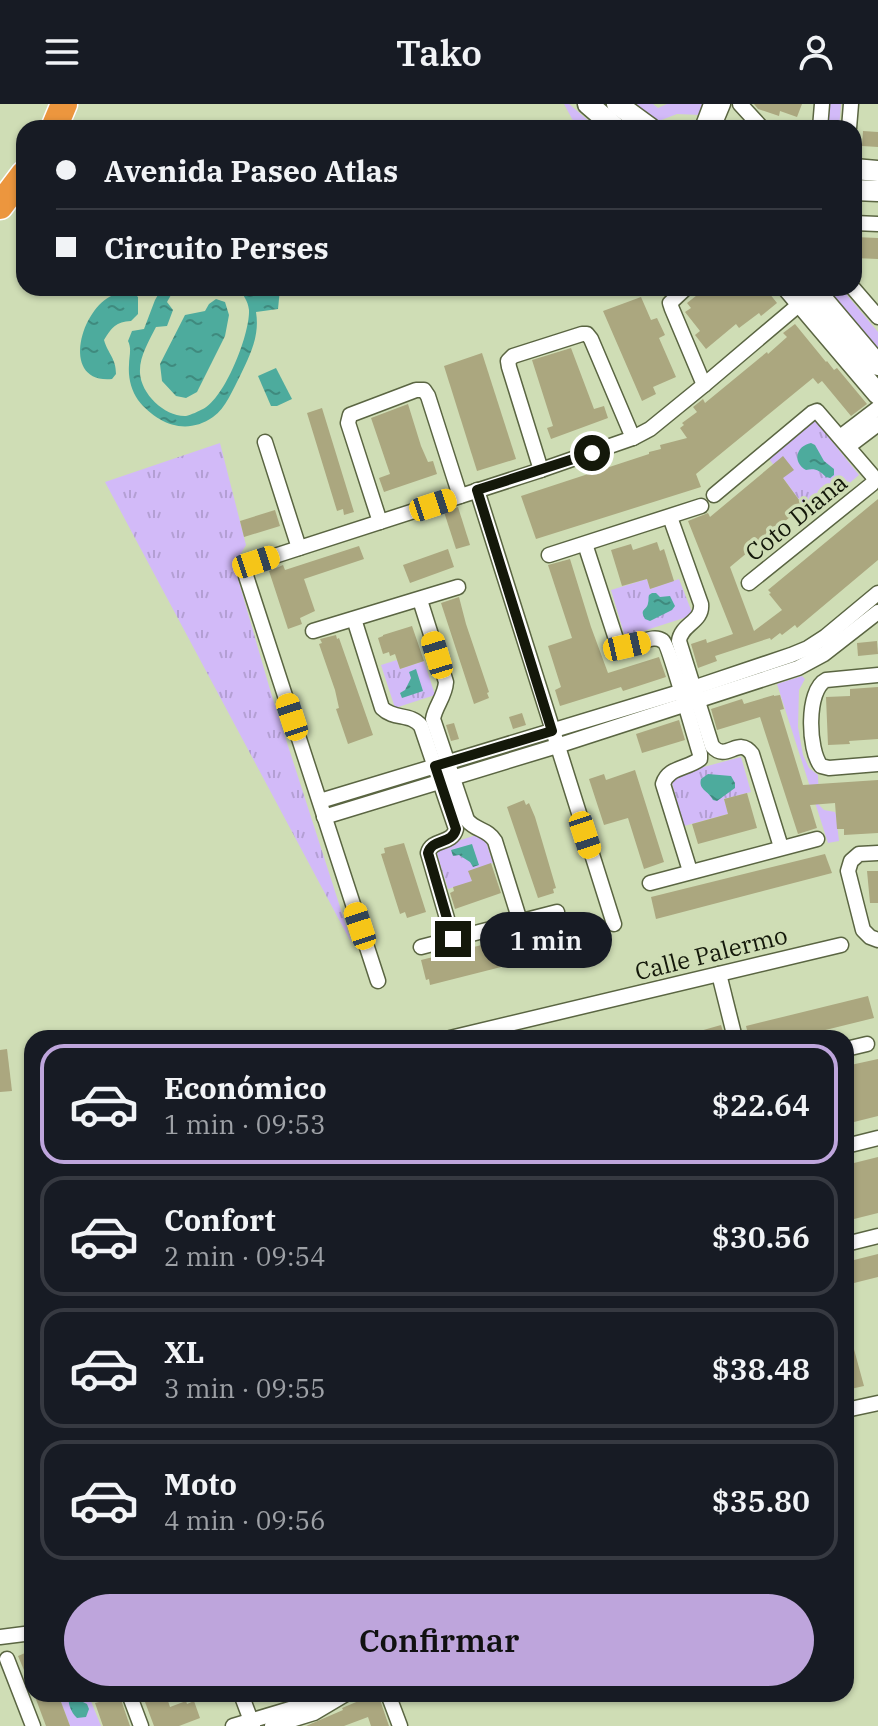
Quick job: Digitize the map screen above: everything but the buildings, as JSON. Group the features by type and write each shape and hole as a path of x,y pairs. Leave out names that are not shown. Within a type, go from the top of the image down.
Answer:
{"highway":[{"path":"0,196 16,181"},
{"path":"0,206 16,184"}],"street":[{"path":"588,104 607,120"},
{"path":"617,104 639,120"},
{"path":"740,104 756,120"},
{"path":"677,296 670,303 704,385"},
{"path":"378,981 246,576 248,566 633,438 650,429 704,385 800,296"},
{"path":"807,296 878,394"},
{"path":"808,296 878,365"},
{"path":"860,296 878,317"},
{"path":"541,470 509,367 508,361 513,356 587,334 633,438"},
{"path":"380,522 348,423 350,415 416,390 424,390 428,396 460,496"},
{"name":"Coto Diana","path":"845,442 878,408"},
{"name":"Coto Diana","path":"714,495 817,411 874,480 749,583"},
{"name":"Coto Diana","path":"845,442 878,424"},
{"path":"265,442 299,548"},
{"path":"477,490 614,924"},
{"path":"549,555 701,506"},
{"path":"670,517 702,611 680,635 700,759 670,772 663,784 690,871"},
{"path":"585,544 616,639 627,646 662,640 712,746 722,753 742,747 752,754 781,847"},
{"path":"313,631 458,587"},
{"path":"320,801 557,746 808,648 873,610 878,593"},
{"path":"420,600 446,682 433,719 456,829 451,838 433,844 428,853 453,939"},
{"path":"354,619 382,708 388,714 412,718 421,726 467,820 495,841 520,921"},
{"path":"878,675 819,683 810,721 815,759 821,766 878,764"},
{"path":"324,817 552,731 689,696"},
{"path":"650,883 817,839"},
{"path":"878,853 859,854 851,861 848,871 863,930 878,940"},
{"path":"421,947 557,912"},
{"name":"Calle Palermo","path":"487,1030 841,945"},
{"path":"719,974 733,1030"},
{"path":"854,1047 867,1044"},
{"path":"854,1144 878,1138"},
{"path":"854,1242 878,1236"},
{"path":"854,1408 878,1403"},
{"path":"0,1637 24,1634"},
{"path":"7,1659 33,1726"},
{"path":"132,1702 141,1726"},
{"path":"244,1702 252,1724"},
{"path":"233,1726 252,1724 312,1702"},
{"path":"272,1726 314,1713 333,1702"},
{"path":"391,1702 400,1726"}],"green space":[{"path":"564,104 569,104 588,120 573,120"},
{"path":"633,104 653,104 658,108 667,104 703,104 701,115 677,114 653,120"},
{"path":"828,104 841,104 840,120 827,120"},
{"path":"831,296 848,296 878,332 878,352"},
{"path":"814,419 859,475 811,516 767,456"},
{"path":"220,443 246,545 234,565 271,693 352,944 105,482"},
{"path":"647,579 650,589 679,579 693,615 625,637 611,590"},
{"path":"397,660 400,669 424,661 435,695 395,708 381,665"},
{"path":"802,676 805,679 799,690 798,727 803,755 809,768 818,775 819,805 824,810 835,812 839,841 828,843 777,684"},
{"path":"741,757 751,792 724,799 728,814 684,826 670,776"},
{"path":"483,833 493,863 469,871 473,885 467,883 448,889 435,848"},
{"path":"61,1702 91,1702 101,1726 70,1726"}],"water":[{"path":"112,296 138,297 138,314 131,321 115,326 104,340 115,364 116,374 112,379 96,377 86,370 81,358 84,329 101,303"},
{"path":"157,296 170,296 167,302 173,310 167,326 156,327 145,349 140,367 141,381 149,396 162,408 186,416 211,403 235,364 248,321 249,310 243,296 279,296 278,309 256,312 257,329 244,368 225,404 203,423 182,426 163,421 138,400 130,383 128,341 132,331 144,329"},
{"path":"216,299 225,302 229,315 225,336 197,392 186,398 176,396 162,381 160,364 185,315 205,311"},
{"path":"276,368 292,399 271,406 258,376"},
{"path":"811,443 834,469 834,475 830,478 817,470 806,470 799,463 799,451"},
{"path":"652,593 660,597 670,596 675,606 650,621 645,619 643,611"},
{"path":"416,669 423,691 402,698 400,693 411,678 409,672"},
{"path":"708,774 731,776 735,788 717,801 713,800 701,786 701,779"},
{"path":"472,844 479,865 473,867 459,855 453,856 451,850"},
{"path":"69,1704 87,1704 86,1717 77,1718"}],"route":[{"path":"453,939 428,853 433,844 451,838 456,829 435,766 552,731 477,490 592,453"}]}
